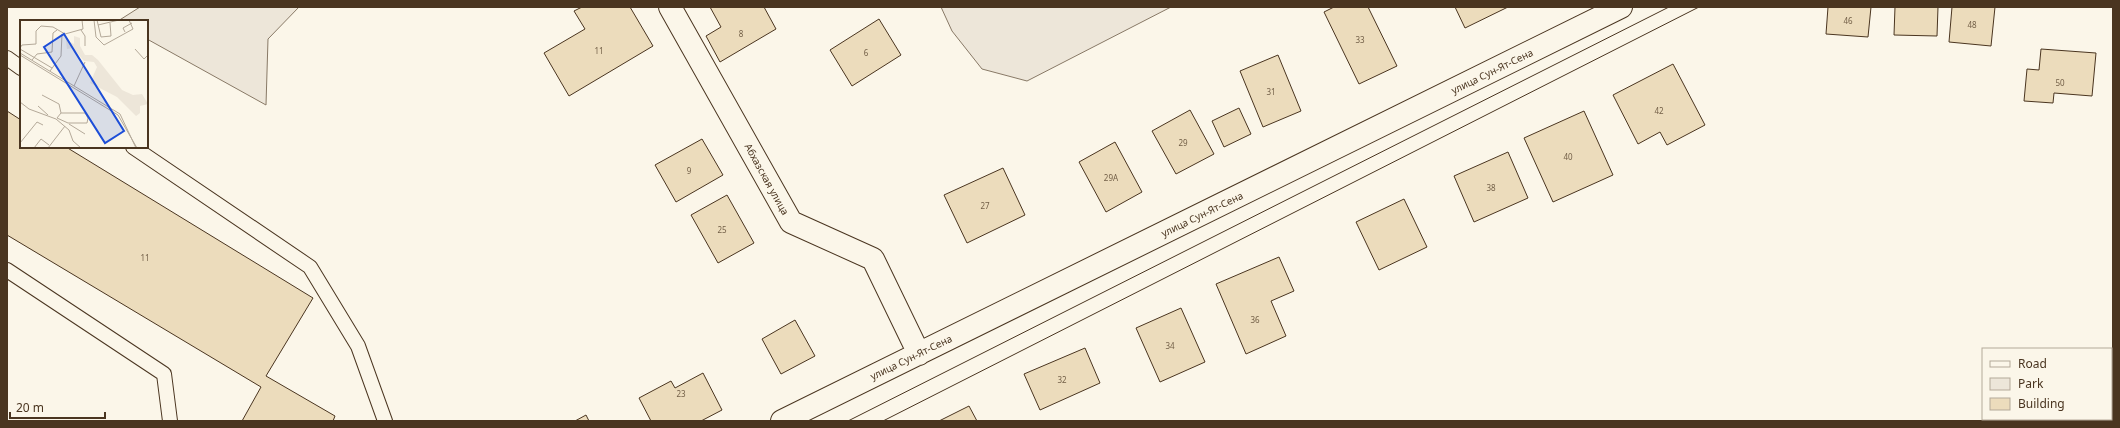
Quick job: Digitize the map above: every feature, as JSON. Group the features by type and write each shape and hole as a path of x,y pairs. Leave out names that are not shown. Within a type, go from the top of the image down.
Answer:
{"street":[{"name":"Абхазская улица","path":"670,7 791,222 874,259 919,354"},
{"name":"улица Сун-Ят-Сена","path":"782,421 1622,7"}],"lane":[{"path":"7,58 20,67"},
{"path":"134,148 310,267 358,346 385,421"},
{"path":"7,270 164,374 170,421"}],"green space":[{"path":"140,7 299,7 268,39 266,105 148,40 148,20 120,20"},
{"path":"941,7 1171,7 1027,81 982,69 952,31"}],"building":[{"path":"582,7 630,7 653,46 569,96 544,53 585,29 574,11"},
{"path":"710,7 764,7 776,29 720,62 706,36 721,27"},
{"path":"1334,7 1368,7 1397,66 1359,84 1324,12"},
{"path":"1455,7 1508,7 1465,28"},
{"path":"1828,7 1871,7 1868,37 1826,34"},
{"path":"1895,7 1938,7 1937,36 1894,35"},
{"path":"1952,7 1995,7 1991,46 1949,42"},
{"path":"879,19 901,55 852,86 830,50"},
{"path":"2041,49 2096,53 2092,96 2054,93 2053,103 2024,101 2027,69 2039,70"},
{"path":"1278,55 1301,111 1263,127 1240,71"},
{"path":"1673,64 1705,125 1667,145 1660,132 1638,144 1613,95"},
{"path":"1239,108 1251,134 1224,147 1212,121"},
{"path":"1190,110 1214,154 1176,174 1152,131"},
{"path":"7,111 20,119 20,148 68,148 313,298 266,376 335,416 333,421 242,421 261,387 7,235"},
{"path":"1584,111 1613,175 1553,202 1524,138"},
{"path":"702,139 723,175 676,202 655,165"},
{"path":"1115,142 1142,192 1106,212 1079,162"},
{"path":"1508,152 1528,198 1474,222 1454,176"},
{"path":"1003,168 1025,215 967,243 944,195"},
{"path":"727,195 754,243 718,263 691,215"},
{"path":"1404,199 1427,247 1379,270 1356,222"},
{"path":"1279,257 1294,291 1271,301 1286,336 1246,354 1216,284"},
{"path":"1181,308 1205,362 1160,382 1136,328"},
{"path":"795,320 815,356 781,374 762,339"},
{"path":"1085,348 1100,383 1040,410 1024,374"},
{"path":"703,373 722,410 701,421 651,421 639,398 671,381 675,388"},
{"path":"969,406 977,421 939,421"},
{"path":"586,415 589,421 575,421"}],"tram line":[{"path":"848,421 1669,7"},
{"path":"883,421 1699,7"}]}
